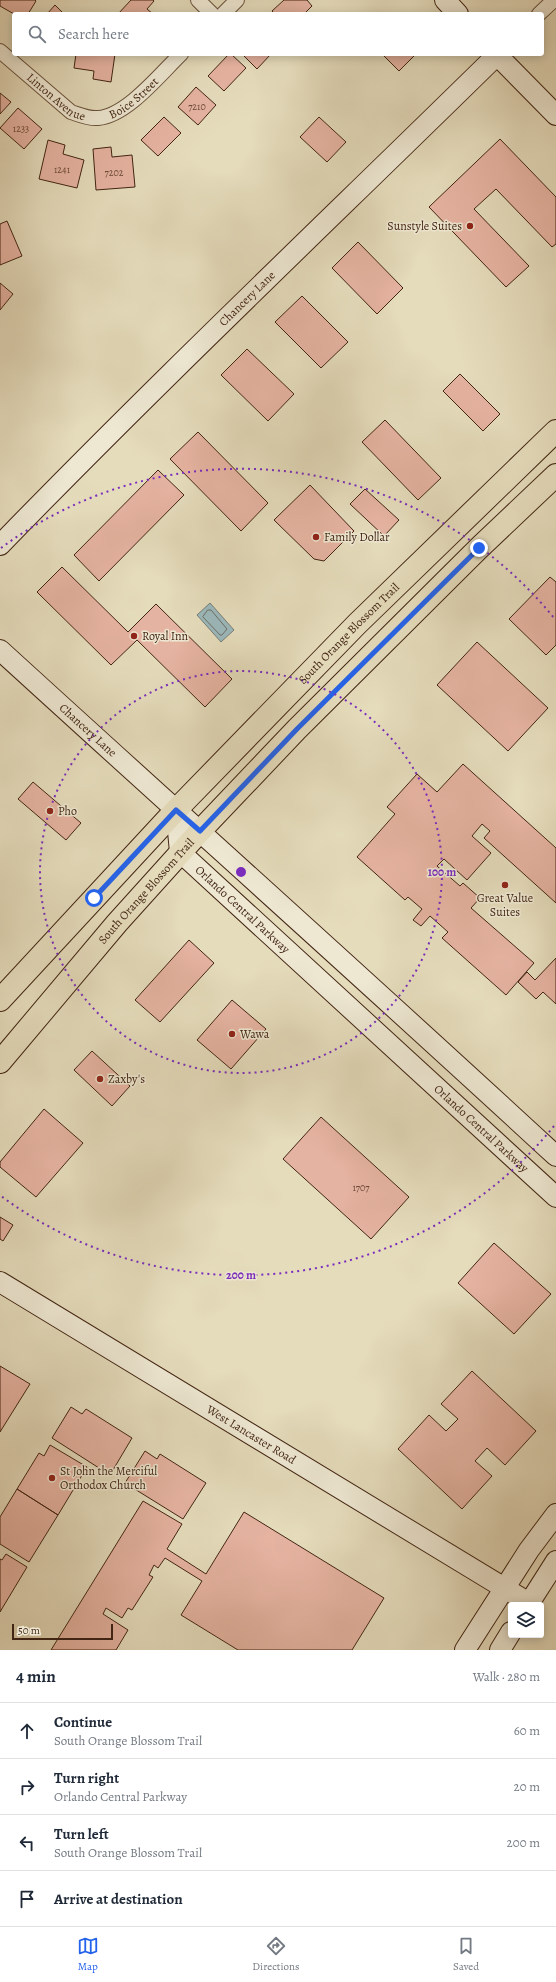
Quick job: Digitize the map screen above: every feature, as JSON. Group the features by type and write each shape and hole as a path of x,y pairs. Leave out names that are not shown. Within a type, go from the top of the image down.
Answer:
{"main road":[{"name":"South Orange Blossom Trail","path":"0,1000 176,810 357,624 556,431"},
{"name":"South Orange Blossom Trail","path":"0,1062 78,968 180,852 302,724 479,548 556,475"}],"street":[{"path":"198,0 210,12"},
{"path":"225,12 237,0"},
{"path":"445,0 456,12"},
{"path":"541,12 554,0"},
{"name":"Linton Avenue","path":"0,51 71,112 84,117 98,118"},
{"name":"Boice Street","path":"98,118 114,114 131,102 179,56"},
{"name":"Chancery Lane","path":"0,546 168,374 342,207 495,56"},
{"path":"499,56 556,115"},
{"name":"Chancery Lane","path":"0,650 176,810"},
{"path":"176,810 556,1156"},
{"path":"176,810 180,852"},
{"name":"Orlando Central Parkway","path":"180,852 556,1197"},
{"name":"West Lancaster Road","path":"0,1282 504,1587 525,1602"},
{"path":"465,1650 504,1587 545,1527 556,1514"},
{"path":"529,1602 556,1561"},
{"path":"500,1650 508,1637"}],"water":[{"path":"210,603 234,630 221,642 197,615"}],"building":[{"path":"0,0 36,1 29,12 12,13 0,6"},
{"path":"131,0 154,1 147,9 151,12 120,12"},
{"path":"284,0 307,0 312,6 306,12 272,11"},
{"path":"55,5 62,12 49,12"},
{"path":"76,56 115,56 111,82 93,79 94,71 74,68"},
{"path":"227,56 233,56 246,68 224,91 208,76"},
{"path":"244,56 269,56 257,69"},
{"path":"384,56 414,56 399,71"},
{"path":"196,87 216,105 198,125 178,107"},
{"path":"0,93 11,102 0,114"},
{"path":"18,108 42,129 24,149 0,128"},
{"path":"164,117 181,133 158,156 141,140"},
{"path":"319,117 346,142 327,162 300,137"},
{"name":"Sunstyle Suites","path":"500,139 556,197 556,244 552,247 496,189 474,209 529,266 506,287 429,207"},
{"path":"48,140 65,145 63,154 84,160 77,188 39,179"},
{"path":"111,147 112,157 132,155 135,187 96,190 93,149"},
{"path":"7,221 22,256 0,265 0,224"},
{"path":"358,242 403,288 377,314 332,268"},
{"path":"0,283 13,294 0,310"},
{"path":"302,296 348,342 321,368 275,322"},
{"path":"247,349 294,394 268,421 221,375"},
{"path":"460,374 500,414 483,431 443,391"},
{"path":"385,420 441,478 418,500 362,442"},
{"path":"198,432 268,503 241,531 170,459"},
{"path":"158,470 184,495 99,581 74,555"},
{"path":"310,485 354,531 324,561 314,559 274,520"},
{"path":"365,489 399,520 384,536 350,504"},
{"name":"Royal Inn","path":"62,567 128,632 156,604 232,679 205,707 137,640 111,665 37,592"},
{"path":"550,577 556,582 556,645 546,655 509,619"},
{"path":"477,642 548,708 508,751 437,685"},
{"path":"463,764 556,848 556,903 484,838 490,831 482,824 472,836 491,853 467,880 444,859 437,866 460,886 463,883 480,898 471,908 534,963 506,995 442,938 448,932 430,916 421,926 413,920 422,909 408,897 405,900 357,857 395,814 387,807 417,774 437,792"},
{"name":"Pho","path":"33,782 81,823 66,840 18,799"},
{"path":"189,940 214,963 160,1022 135,1000"},
{"path":"556,958 556,1004 543,992 536,999 518,982 527,972 535,980"},
{"path":"232,1000 266,1029 231,1069 197,1040"},
{"path":"92,1051 130,1086 112,1106 74,1070"},
{"path":"44,1109 83,1143 36,1197 0,1167 0,1162"},
{"path":"321,1117 409,1197 371,1239 283,1159"},
{"path":"0,1217 13,1225 3,1241 0,1239"},
{"path":"494,1243 551,1294 514,1334 458,1283"},
{"path":"0,1366 30,1384 0,1432"},
{"path":"472,1371 536,1431 505,1465 487,1448 475,1461 492,1476 462,1509 398,1449 429,1415 446,1431 458,1419 441,1404"},
{"path":"71,1407 82,1414 86,1409 132,1438 110,1475 52,1438"},
{"name":"St John the Merciful Orthodox Church","path":"50,1445 87,1467 58,1515 17,1489 39,1453 44,1456"},
{"path":"145,1451 157,1459 160,1454 206,1483 183,1519 125,1483"},
{"path":"17,1489 58,1515 29,1562 0,1544 0,1517"},
{"path":"143,1501 182,1524 167,1549 206,1574 244,1512 384,1598 352,1650 238,1650 181,1615 202,1581 165,1558 158,1568 154,1565 149,1575 153,1577 132,1610 128,1608 122,1618 106,1608 103,1614 128,1630 116,1650 51,1650"},
{"path":"6,1554 27,1567 0,1612 0,1559 2,1560"}],"place":[{"name":"Sunstyle Suites","path":"470,226"},
{"name":"Family Dollar","path":"316,537"},
{"name":"Royal Inn","path":"134,636"},
{"name":"Pho","path":"50,811"},
{"name":"Great Value Suites","path":"505,885"},
{"name":"Wawa","path":"232,1034"},
{"name":"Zaxby's","path":"100,1079"},
{"name":"St John the Merciful Orthodox Church","path":"52,1478"}],"route":[{"path":"94,898 176,810 200,831 297,729 479,548"}]}
